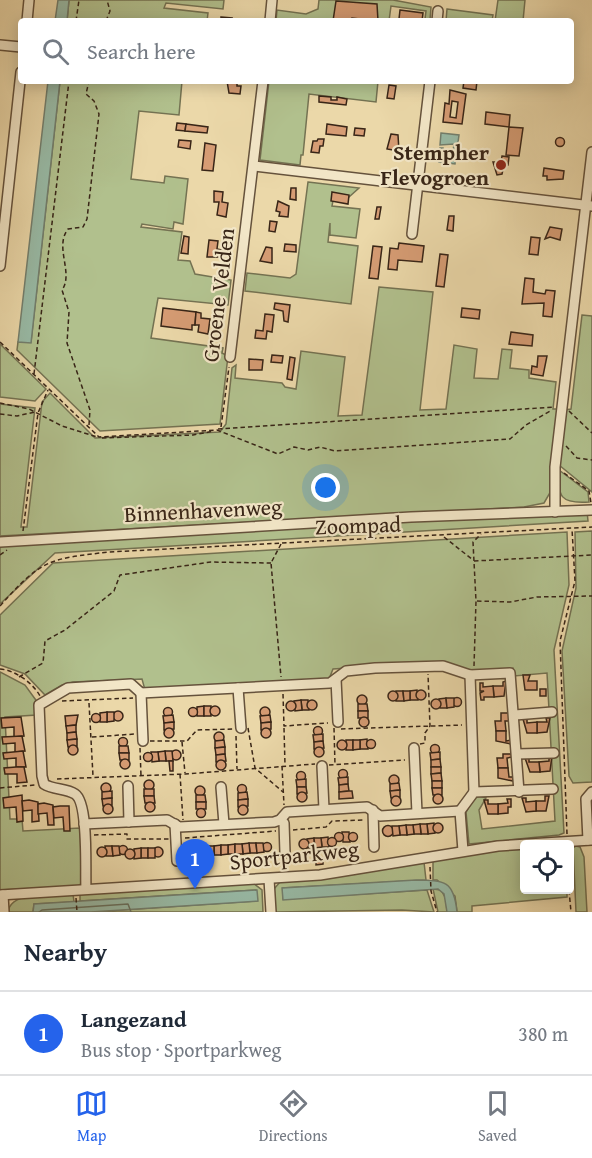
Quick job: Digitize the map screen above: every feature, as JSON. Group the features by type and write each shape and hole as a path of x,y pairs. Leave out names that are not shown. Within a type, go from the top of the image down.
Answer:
{"street":[{"path":"27,18 29,0"},
{"path":"270,18 272,0"},
{"path":"437,18 438,11"},
{"path":"0,45 18,47"},
{"path":"0,266 20,84"},
{"name":"Groene Velden","path":"230,357 263,84"},
{"path":"412,234 430,84"},
{"path":"555,509 555,467 589,206 592,152"},
{"path":"254,166 589,206"},
{"name":"Binnenhavenweg","path":"0,542 592,507"},
{"path":"141,695 330,683 346,671 443,666 472,676 512,675 519,792"},
{"path":"463,851 460,811 474,792 472,676"},
{"path":"336,679 336,726"},
{"path":"86,890 84,824 79,797 73,792 44,784 38,715 45,700 68,688 131,684 141,695 142,737"},
{"path":"238,688 238,728"},
{"path":"515,715 552,712"},
{"path":"414,748 417,813"},
{"path":"517,754 554,753"},
{"path":"322,766 324,809"},
{"path":"128,786 129,822"},
{"path":"221,787 224,824"},
{"path":"474,792 554,789"},
{"name":"Sportparkweg","path":"574,841 590,840 586,799 592,792"},
{"path":"84,824 167,820 179,825 224,824 280,820 287,812 367,807 380,816 460,811"},
{"path":"373,810 374,847"},
{"path":"280,820 284,823 285,853"},
{"path":"177,861 179,825"},
{"name":"Sportparkweg","path":"1,895 320,875 463,851 520,846"},
{"path":"269,879 271,912"},
{"path":"1,895 4,912"}],"path":[{"path":"76,18 79,0"},
{"path":"107,0 110,11 107,18"},
{"path":"34,375 69,84"},
{"path":"88,427 90,410 67,343 69,312 62,290 68,280 63,252 64,233 68,229 83,227 87,219 99,114 94,100 86,94 89,84"},
{"path":"0,342 99,437"},
{"name":"Groene Velden","path":"220,428 230,357"},
{"path":"0,555 20,541 26,520 37,412 48,389"},
{"path":"0,403 15,404 37,412 62,426 99,437 217,430 279,454 294,447 308,450 320,447 335,451 510,439 526,425 558,406 217,430"},
{"path":"562,406 592,434"},
{"path":"0,414 17,416 37,412"},
{"path":"559,436 578,458 592,460"},
{"path":"555,467 589,491 592,507"},
{"name":"Zoompad","path":"0,606 38,567 57,558 109,552 592,527"},
{"path":"568,840 560,641 575,581 572,528"},
{"path":"472,676 476,601 472,542 482,533"},
{"path":"443,536 473,560 592,555"},
{"path":"282,543 271,563 282,685 285,766"},
{"path":"19,677 43,663 45,641 65,630 114,591 120,575 125,572 179,568 211,562 271,563"},
{"path":"476,601 510,602 537,597 592,596"},
{"path":"414,748 412,744 425,743 425,734 430,726 428,667"},
{"path":"0,669 34,686 45,700 51,702 88,700 89,702 141,695"},
{"path":"89,702 93,777"},
{"path":"284,726 472,724"},
{"path":"335,765 336,726"},
{"path":"237,769 238,728"},
{"path":"91,737 142,737 187,741 197,730 250,728 255,768 283,792"},
{"path":"141,777 139,742 142,737"},
{"path":"182,741 185,774"},
{"path":"0,788 44,784 57,779 141,777 282,766 322,766 415,760"},
{"path":"282,766 283,792 287,812"},
{"path":"179,825 180,774"},
{"path":"430,857 431,891 437,912"},
{"path":"569,894 571,912"},
{"path":"76,900 77,912"}],"shaded area":[{"path":"69,0 224,0 223,9 166,3 164,8 208,13 207,18 67,18"},
{"path":"319,0 393,0 431,7 430,18 425,18 426,11 391,6 389,18 276,18 277,10 306,14 318,9"},
{"path":"498,0 525,0 523,18 495,18"},
{"path":"447,9 493,15 492,18 446,18"},
{"path":"60,84 182,84 179,115 139,111 131,179 164,183 165,176 188,179 183,224 174,222 173,229 142,224 141,227 182,232 178,260 190,261 195,274 231,280 228,305 158,298 151,338 223,348 222,353 228,356 220,424 100,431 17,350 18,342 31,342"},
{"path":"269,84 378,84 376,102 309,94 300,165 260,160"},
{"path":"308,182 359,188 349,197 334,195 332,206 360,209 356,238 330,235 330,223 328,242 358,246 351,304 245,291 247,273 290,278 296,274"},
{"path":"379,287 433,292 420,410 446,409 454,345 477,349 474,378 498,379 502,349 512,350 510,368 529,370 529,378 556,382 553,409 559,409 551,491 544,503 524,507 0,536 0,404 35,408 21,527 27,527 42,402 50,393 95,438 220,432 226,424 232,368 236,365 235,378 282,383 285,387 296,389 301,351 345,357 338,416 362,415"},
{"path":"582,315 592,316 592,492 559,465 565,410 571,409"},
{"path":"0,344 46,389 35,401 0,397"},
{"path":"559,470 588,492 589,502 572,502 563,497 559,487"},
{"path":"587,511 588,521 55,553 0,604 0,546"},
{"path":"592,531 592,782 573,783 569,776 562,651 576,588 575,532"},
{"path":"567,532 569,585 554,650 564,833 559,835 469,844 466,812 476,795 486,798 479,810 482,829 555,821 547,673 514,676 513,668 467,673 438,662 333,669 329,679 145,690 142,679 73,682 62,685 45,695 25,674 0,665 0,615 53,563"},
{"path":"0,672 25,685 38,703 37,715 5,717 10,819 22,819 23,831 80,828 82,882 79,886 0,890"},
{"path":"574,847 580,847 584,857 587,912 576,912"},
{"path":"520,849 520,894 567,894 567,897 472,906 472,912 457,912 455,896 437,880 433,880 433,861 496,850"},
{"path":"424,862 426,880 283,888 283,899 427,890 434,912 402,910 275,912 274,889 280,882"},
{"path":"253,883 262,890 263,912 91,912 257,901 256,890 80,901 80,894"},
{"path":"433,889 441,890 446,899 447,912 438,912"},
{"path":"73,894 74,902 34,904 33,912 8,912 11,905 25,897"}],"water":[{"path":"58,0 69,0 67,18 55,18"},
{"path":"48,84 60,84 31,343 18,342"},
{"path":"441,133 459,135 455,164 439,162 440,148 443,148 443,158 452,159 454,144 440,145"},
{"path":"416,880 446,884 453,894 457,912 447,912 444,894 438,889 283,900 282,888"},
{"path":"257,890 258,901 91,912 33,912 34,904"}],"building":[{"path":"336,1 377,4 378,18 333,18"},
{"path":"400,10 423,13 422,18 399,18"},
{"path":"228,84 241,86 240,94 229,93"},
{"path":"464,84 477,84 476,90 463,88"},
{"path":"389,85 396,86 394,99 387,98"},
{"path":"450,90 466,94 462,124 443,122 445,103 449,104","holes":["452,101 458,102 456,118 450,117"]},
{"path":"319,96 331,97 331,100 337,100 337,97 347,99 346,105 319,102"},
{"path":"486,112 510,115 509,127 485,124"},
{"path":"177,123 186,124 185,131 176,130"},
{"path":"186,124 208,127 207,133 185,131"},
{"path":"327,124 347,127 346,136 326,134"},
{"path":"509,127 523,128 519,156 506,155"},
{"path":"355,128 365,129 364,136 354,135"},
{"path":"391,134 398,135 399,151 387,149"},
{"path":"560,137 565,142 560,147 555,142"},
{"path":"324,139 323,146 320,146 319,153 311,152 313,141"},
{"path":"179,140 191,141 190,149 178,147"},
{"path":"205,143 216,145 213,171 202,170"},
{"path":"502,156 509,157 508,165 504,165 502,174 497,175 493,162 501,162"},
{"path":"544,168 564,171 563,179 547,180 547,176 543,176"},
{"path":"291,188 296,188 296,200 290,199"},
{"path":"214,191 223,192 222,202 228,203 226,217 217,215 219,202 214,202"},
{"path":"332,192 349,195 348,204 331,201"},
{"path":"278,201 289,206 288,217 279,216 280,212 276,211"},
{"path":"377,207 381,207 379,219 375,219"},
{"path":"449,216 454,216 453,231 447,230"},
{"path":"270,221 277,222 275,232 269,231"},
{"path":"550,227 562,229 560,240 550,237 545,239"},
{"path":"184,236 189,237 188,254 181,253"},
{"path":"531,237 540,238 538,255 529,254"},
{"path":"209,240 218,241 217,249 222,250 221,257 207,257"},
{"path":"399,243 424,246 422,262 398,260 397,270 388,269 390,248 398,249"},
{"path":"285,244 296,245 296,252 284,251"},
{"path":"373,246 382,247 378,279 369,278"},
{"path":"266,247 272,248 272,263 260,261"},
{"path":"440,254 448,255 444,287 436,286"},
{"path":"525,278 534,279 533,292 545,294 546,290 555,291 552,317 543,316 544,303 522,304"},
{"path":"275,303 290,305 288,322 284,321 283,311 274,309"},
{"path":"163,308 196,312 195,325 192,325 192,330 161,326"},
{"path":"462,308 480,310 479,319 461,317"},
{"path":"196,312 201,313 201,318 210,319 208,334 198,332 199,325 195,325"},
{"path":"265,314 274,315 272,332 267,331 266,339 255,338 256,330 263,331"},
{"path":"511,332 533,335 532,346 509,344"},
{"path":"272,355 283,356 282,363 271,362"},
{"path":"538,356 547,356 543,376 531,374 532,366 537,367"},
{"path":"290,357 295,358 292,380 287,379"},
{"path":"249,359 263,360 262,370 249,370"},
{"path":"523,675 530,675 528,681 537,681 537,690 525,690"},
{"path":"506,681 504,696 494,697 493,686 503,686 503,682"},
{"path":"480,683 483,683 483,687 493,686 494,697 484,697 484,700 481,700 480,693 484,691 480,691"},
{"path":"540,689 546,689 546,696 540,696"},
{"path":"417,690 418,700 410,700 410,691"},
{"path":"421,690 426,695 421,700 416,695"},
{"path":"393,691 398,696 393,701 388,696"},
{"path":"396,691 403,691 404,701 396,701"},
{"path":"403,691 410,691 410,700 404,701"},
{"path":"362,695 367,700 362,705 357,700"},
{"path":"457,697 462,702 457,707 452,702"},
{"path":"446,698 447,708 440,708 439,699"},
{"path":"446,698 454,698 454,707 447,708"},
{"path":"436,699 441,704 436,709 431,704"},
{"path":"301,700 308,700 309,710 302,710"},
{"path":"301,700 302,710 295,711 294,701"},
{"path":"312,700 317,705 312,710 307,705"},
{"path":"291,701 296,706 291,711 286,706"},
{"path":"358,704 367,704 368,711 358,711"},
{"path":"204,706 204,716 197,716 197,707"},
{"path":"204,706 211,706 211,716 204,716"},
{"path":"215,706 220,711 215,716 210,711"},
{"path":"168,707 173,712 168,717 163,712"},
{"path":"193,707 198,712 193,717 188,712"},
{"path":"265,707 270,712 265,717 260,712"},
{"path":"118,711 123,716 118,721 113,716"},
{"path":"358,711 368,711 368,718 358,718"},
{"path":"107,712 114,712 114,721 107,722"},
{"path":"107,712 107,722 100,722 100,713"},
{"path":"96,713 101,718 96,723 91,718"},
{"path":"501,713 509,713 509,721 505,721 506,731 496,731 495,721 501,721"},
{"path":"78,715 76,725 66,726 65,716"},
{"path":"173,715 174,722 164,723 163,716"},
{"path":"270,715 271,722 261,723 260,716"},
{"path":"21,717 24,736 14,737 14,727 2,728 1,718"},
{"path":"364,717 369,722 364,727 359,722"},
{"path":"546,718 550,718 547,732 537,733 537,722 547,722"},
{"path":"523,719 527,719 527,723 537,722 537,733 527,733"},
{"path":"174,722 174,729 164,730 164,723"},
{"path":"271,722 271,729 261,730 261,723"},
{"path":"76,725 76,732 67,733 66,726"},
{"path":"318,726 323,731 318,736 313,731"},
{"path":"169,728 174,733 169,738 164,733"},
{"path":"266,728 271,733 266,738 261,733"},
{"path":"496,731 506,731 506,741 511,740 511,744 496,741"},
{"path":"76,732 77,739 67,740 67,733"},
{"path":"219,732 224,737 219,742 214,737"},
{"path":"323,734 323,741 314,742 313,735"},
{"path":"22,736 25,751 15,752 15,743 3,744 2,737"},
{"path":"123,737 128,742 123,747 118,742"},
{"path":"77,739 77,746 68,747 67,740"},
{"path":"367,739 368,749 360,749 360,740"},
{"path":"371,739 376,744 371,749 366,744"},
{"path":"224,740 225,747 215,748 215,741"},
{"path":"342,740 347,745 342,750 337,745"},
{"path":"346,740 353,740 353,750 346,750"},
{"path":"353,740 360,740 360,749 353,750"},
{"path":"323,741 324,748 314,749 314,742"},
{"path":"435,744 440,749 435,754 430,749"},
{"path":"73,745 78,750 73,755 68,750"},
{"path":"119,746 128,746 129,753 119,753"},
{"path":"225,747 225,754 216,755 215,748"},
{"path":"319,747 324,752 319,757 314,752"},
{"path":"176,750 181,755 176,760 171,755"},
{"path":"23,751 26,767 16,767 16,758 4,759 3,753"},
{"path":"165,751 172,751 173,761 166,761"},
{"path":"165,751 166,761 159,761 158,752"},
{"path":"148,752 153,757 148,762 143,757"},
{"path":"151,752 158,752 159,761 152,762"},
{"path":"440,752 440,759 431,760 430,753"},
{"path":"119,753 129,753 129,760 120,760"},
{"path":"225,754 226,761 216,762 216,755"},
{"path":"503,754 511,754 512,757 507,758 508,768 498,768 497,758 503,758"},
{"path":"552,756 550,771 540,772 539,762 549,761 549,757"},
{"path":"525,758 529,758 529,762 539,762 540,772 530,772"},
{"path":"125,759 130,764 125,769 120,764"},
{"path":"440,759 441,767 431,767 431,760"},
{"path":"221,760 226,765 221,770 216,765"},
{"path":"169,761 173,761 173,771 170,771"},
{"path":"24,767 27,782 17,783 17,774 5,774 4,768"},
{"path":"431,767 441,767 441,773 431,774"},
{"path":"498,768 508,768 509,777 513,777 513,781 498,778"},
{"path":"343,769 348,774 343,779 338,774"},
{"path":"301,771 306,776 301,781 296,776"},
{"path":"441,773 442,781 432,781 431,774"},
{"path":"394,775 399,780 394,785 389,780"},
{"path":"348,777 348,784 339,785 338,778"},
{"path":"306,779 306,787 297,787 296,780"},
{"path":"149,780 154,785 149,790 144,785"},
{"path":"432,781 442,781 442,788 432,788"},
{"path":"106,783 111,788 106,793 101,788"},
{"path":"399,783 400,790 390,791 390,784"},
{"path":"242,784 247,789 242,794 237,789"},
{"path":"348,784 349,791 339,792 339,785"},
{"path":"200,786 205,791 200,796 195,791"},
{"path":"297,787 306,787 307,793 297,794"},
{"path":"432,788 442,788 442,795 433,795"},
{"path":"144,789 154,789 154,796 144,796"},
{"path":"400,790 400,797 391,798 390,791"},
{"path":"112,791 112,798 102,799 102,792"},
{"path":"352,791 353,798 339,799 339,792"},
{"path":"247,792 248,799 238,800 238,793"},
{"path":"302,792 307,797 302,802 297,797"},
{"path":"438,794 443,799 438,804 433,799"},
{"path":"22,795 23,821 17,822 16,807 4,808 3,798"},
{"path":"196,795 205,795 206,802 196,802"},
{"path":"144,796 154,796 155,803 145,803"},
{"path":"396,796 401,801 396,806 391,801"},
{"path":"545,796 549,796 546,811 536,811 536,801 545,801"},
{"path":"112,798 112,805 103,806 102,799"},
{"path":"522,798 526,798 526,802 536,801 536,811 526,812"},
{"path":"248,799 248,806 238,807 238,800"},
{"path":"507,799 511,799 508,813 498,814 498,804 508,803"},
{"path":"484,800 488,800 488,804 498,804 498,814 488,814"},
{"path":"22,801 38,802 39,821 32,822 32,810 23,811"},
{"path":"150,802 155,807 150,812 145,807"},
{"path":"196,802 206,802 206,809 196,809"},
{"path":"38,804 53,805 54,825 48,825 47,813 38,814"},
{"path":"108,804 113,809 108,814 103,809"},
{"path":"243,805 248,810 243,815 238,810"},
{"path":"69,806 70,831 64,831 63,817 54,818 53,807"},
{"path":"201,808 206,813 201,818 196,813"},
{"path":"434,823 435,833 428,834 427,824"},
{"path":"438,823 443,828 438,833 433,828"},
{"path":"420,824 427,824 428,834 421,834"},
{"path":"420,824 421,834 414,834 413,825"},
{"path":"388,825 394,831 388,837 382,831"},
{"path":"406,825 413,825 414,834 407,835"},
{"path":"406,825 407,835 400,835 399,826"},
{"path":"392,826 399,826 400,835 393,836"},
{"path":"339,832 344,837 339,842 334,837"},
{"path":"342,832 349,832 350,842 343,842"},
{"path":"353,832 358,837 353,842 348,837"},
{"path":"328,837 329,847 322,847 321,838"},
{"path":"332,837 337,842 332,847 327,842"},
{"path":"314,838 315,848 308,848 307,839"},
{"path":"314,838 321,838 322,847 315,848"},
{"path":"304,839 309,844 304,849 299,844"},
{"path":"267,842 272,847 267,852 262,847"},
{"path":"249,843 256,843 257,853 250,853"},
{"path":"249,843 250,853 243,854 242,844"},
{"path":"256,843 263,843 264,852 257,853"},
{"path":"235,844 235,854 228,854 228,845"},
{"path":"235,844 242,844 243,854 235,854"},
{"path":"123,845 128,850 123,855 118,850"},
{"path":"221,845 221,855 214,855 214,846"},
{"path":"221,845 228,845 228,854 221,855"},
{"path":"105,846 112,846 113,856 106,856"},
{"path":"112,846 119,846 120,855 113,856"},
{"path":"204,846 209,851 204,856 199,851"},
{"path":"207,846 214,846 214,855 207,856"},
{"path":"102,847 107,852 102,857 97,852"},
{"path":"158,847 163,852 158,857 153,852"},
{"path":"141,848 148,848 148,858 141,858"},
{"path":"141,848 141,858 134,859 134,849"},
{"path":"148,848 155,848 155,858 148,858"},
{"path":"130,849 135,854 130,859 125,854"},
{"path":"316,859 323,859 323,864 316,865"}],"place":[{"name":"Stempher Flevogroen","path":"501,165"},
{"name":"Langezand","path":"195,889"}]}
